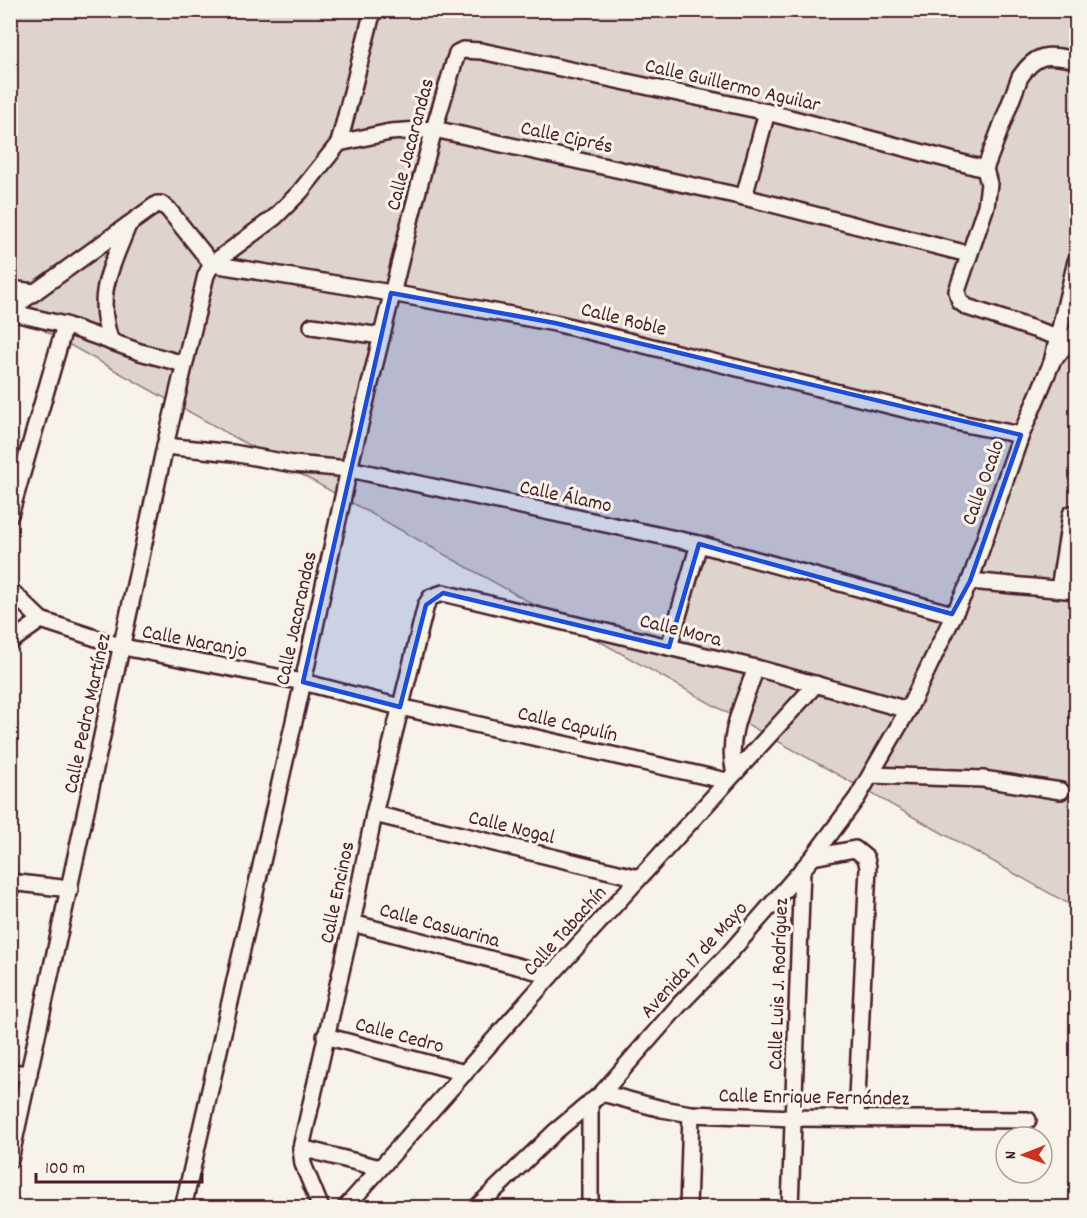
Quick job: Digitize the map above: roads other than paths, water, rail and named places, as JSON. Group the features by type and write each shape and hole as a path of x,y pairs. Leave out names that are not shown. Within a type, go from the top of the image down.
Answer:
{"street":[{"path":"10,311 157,204 168,209 209,270 283,209 312,178 339,143 373,10"},
{"name":"Calle Guillermo Aguilar","path":"470,50 766,111 985,169"},
{"name":"Calle Jacarandas","path":"183,1208 303,682 349,469 391,293 434,129 457,53 470,50"},
{"path":"1058,337 967,307 960,302 957,291 986,206 989,184 985,169 1020,77 1029,64 1041,56 1050,55 1077,60"},
{"path":"744,197 766,111"},
{"name":"Calle Ciprés","path":"339,143 390,132 434,129 744,197 968,254"},
{"path":"111,342 104,323 103,292 128,225"},
{"name":"Calle Ocalo","path":"908,710 952,614 970,581 1021,435 1052,362 1077,261"},
{"name":"Calle Roble","path":"209,270 391,293 555,323 965,424 1021,435"},
{"name":"Calle Pedro Martínez","path":"10,1160 165,446 209,270"},
{"path":"10,289 35,292"},
{"path":"10,311 65,325 140,352 184,364"},
{"path":"10,515 65,325"},
{"path":"312,327 381,336"},
{"path":"1052,362 1077,332"},
{"name":"Calle Álamo","path":"165,446 233,453 293,465 349,469 699,544 952,614"},
{"path":"1059,590 1071,514"},
{"path":"669,647 699,544"},
{"path":"970,581 1077,591"},
{"path":"10,590 41,620 10,642"},
{"name":"Calle Mora","path":"443,593 756,668 908,710"},
{"name":"Calle Encinos","path":"321,1208 303,1164 301,1148 399,706 426,605 431,597 443,593"},
{"name":"Calle Naranjo","path":"41,620 123,647 303,682 399,706"},
{"path":"731,777 732,738 756,668"},
{"name":"Calle Tabachín","path":"345,1208 551,975 816,684"},
{"name":"Calle Capulín","path":"399,706 731,777"},
{"name":"Avenida 17 de Mayo","path":"480,1206 556,1131 596,1097 725,958 802,870 857,798 908,710"},
{"path":"870,775 983,779 1061,791"},
{"name":"Calle Nogal","path":"374,814 639,878"},
{"path":"813,857 855,849 866,858 868,867 856,1118"},
{"name":"Calle Luis J. Rodríguez","path":"790,1208 802,870"},
{"path":"10,882 70,889"},
{"name":"Calle Casuarina","path":"352,923 551,975"},
{"name":"Calle Cedro","path":"325,1036 465,1073"},
{"path":"10,1072 29,1074"},
{"path":"590,1208 596,1097"},
{"name":"Calle Enrique Fernández","path":"596,1097 691,1114 794,1118 1028,1120"},
{"path":"688,1208 691,1114"},
{"path":"301,1148 380,1168"}]}
